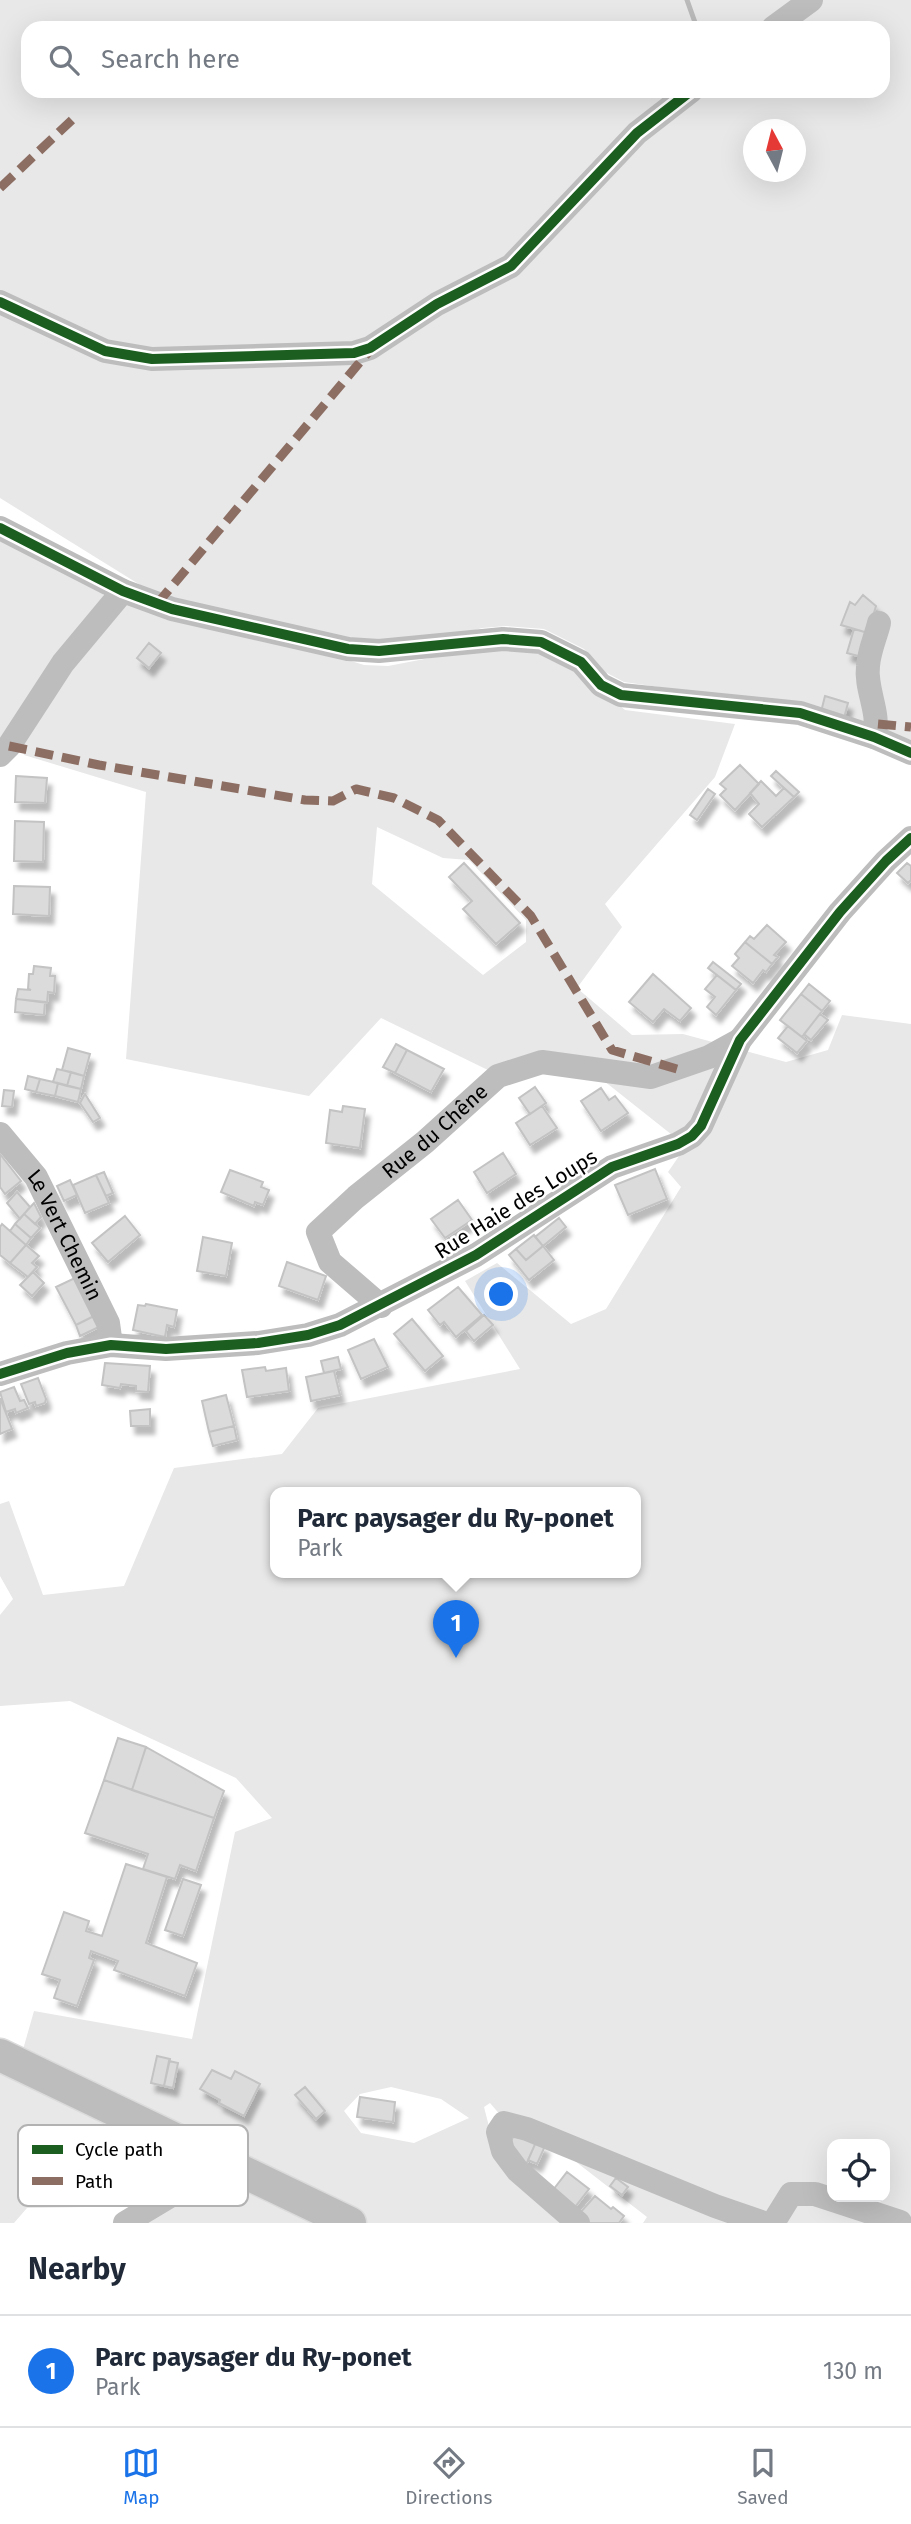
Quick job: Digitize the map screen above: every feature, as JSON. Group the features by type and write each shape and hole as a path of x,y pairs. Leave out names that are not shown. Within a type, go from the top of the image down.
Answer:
{"main road":[{"path":"0,2055 146,2125"},
{"path":"248,2174 350,2223"}],"street":[{"path":"782,21 811,0"},
{"path":"0,302 105,351 152,359 354,353 370,348 437,304 511,266 637,133 682,98"},
{"path":"0,528 123,591 172,609 348,649 379,651 503,639 541,642 581,662 601,685 621,695 800,713 874,737 911,753"},
{"path":"0,755 9,746 83,636 123,591"},
{"path":"874,737 878,724 872,705 867,667 880,622"},
{"name":"Rue Haie des Loups","path":"0,1374 67,1353 111,1345 166,1349 258,1343 308,1335 340,1325 476,1255 612,1167 678,1144 692,1136 701,1126 740,1040 840,912 911,838"},
{"name":"Rue du Chêne","path":"381,1306 330,1262 317,1232 425,1142 498,1076 542,1062 651,1077 709,1057 740,1040"},
{"name":"Le Vert Chemin","path":"0,1134 36,1177 108,1322 111,1345"},
{"path":"578,2223 519,2171 503,2151 498,2132 504,2123 527,2129 703,2202 764,2223"},
{"path":"773,2223 791,2194 815,2193 900,2222"},
{"path":"125,2223 153,2206"}],"shaded area":[{"path":"0,0 911,0 911,740 799,707 624,682 605,672 584,649 544,629 506,626 482,628 424,645 355,644 158,596 0,498"},
{"path":"0,532 99,586 105,598 0,746"},
{"path":"125,603 289,642 364,665 388,666 477,649 527,650 569,663 625,710 735,724 715,777 605,904 622,927 577,988 632,1035 683,1034 786,1062 828,1050 842,1015 911,1024 911,2223 643,2223 647,2217 562,2151 502,2117 490,2103 484,2107 494,2146 569,2223 366,2223 248,2167 248,2125 158,2125 20,2060 34,2011 192,2039 235,1832 272,1818 236,1778 70,1701 0,1706 0,1615 13,1599 0,1576 0,1504 9,1501 43,1595 124,1586 174,1468 282,1454 318,1408 520,1369 465,1281 497,1263 571,1324 606,1309 681,1187 668,1172 686,1146 599,1077 540,1061 492,1072 381,1018 309,1096 126,1059 146,792 24,755 22,745 81,649","holes":["377,827 443,858 469,860 526,920 526,942 483,975 372,884","391,2087 441,2099 469,2118 414,2143 361,2133 344,2111 360,2094"]},
{"path":"0,2073 108,2125 18,2125 18,2206 143,2206 27,2208 14,2223 0,2223"},
{"path":"248,2188 320,2223 146,2223 175,2206 248,2206"}],"building":[{"path":"863,595 876,606 868,633 841,625 850,602 855,605"},
{"path":"854,629 868,633 862,657 847,653"},
{"path":"149,643 161,653 149,668 137,658"},
{"path":"825,696 848,703 844,718 821,712"},
{"path":"740,765 759,784 735,810 720,795 726,789 720,784"},
{"path":"776,771 799,792 794,797 771,776"},
{"path":"16,776 47,778 45,803 15,802"},
{"path":"761,781 776,796 784,788 794,797 762,827 749,814 759,804 750,793"},
{"path":"708,789 715,794 697,820 690,815"},
{"path":"15,821 44,822 43,862 14,861"},
{"path":"464,863 520,923 496,944 463,909 472,901 449,877"},
{"path":"907,863 911,866 911,880 908,883 897,873"},
{"path":"14,886 50,887 49,916 13,914"},
{"path":"767,925 786,942 774,955 778,957 772,964 745,942 750,936 754,939"},
{"path":"745,942 772,964 766,972 763,970 753,983 732,966 739,958 735,954"},
{"path":"713,962 741,984 736,990 708,968"},
{"path":"34,966 51,968 50,976 55,976 54,993 48,992 47,1003 16,999 18,989 31,990 28,989 29,974 33,974"},
{"path":"653,974 691,1008 680,1021 664,1009 653,1022 629,1002"},
{"path":"717,975 736,990 716,1015 707,1007 715,997 705,989"},
{"path":"809,984 830,1001 822,1011 801,994"},
{"path":"801,994 822,1011 802,1037 780,1020"},
{"path":"16,999 45,1002 44,1015 15,1012"},
{"path":"820,1014 828,1020 811,1040 804,1034"},
{"path":"788,1026 807,1041 797,1053 778,1038"},
{"path":"396,1044 407,1050 395,1073 383,1067"},
{"path":"68,1048 90,1054 84,1076 62,1070"},
{"path":"407,1050 444,1069 431,1092 395,1073"},
{"path":"57,1069 71,1072 67,1086 53,1082"},
{"path":"71,1072 84,1076 81,1089 67,1086"},
{"path":"28,1076 40,1079 36,1092 25,1089"},
{"path":"40,1079 58,1083 55,1096 36,1092"},
{"path":"58,1083 81,1089 78,1102 55,1096"},
{"path":"535,1087 546,1103 530,1114 519,1098"},
{"path":"601,1088 609,1100 615,1096 628,1113 601,1131 581,1101"},
{"path":"4,1090 14,1091 12,1107 2,1106"},
{"path":"85,1094 100,1118 93,1122 80,1103"},
{"path":"343,1106 365,1109 360,1148 326,1143 330,1110 342,1112"},
{"path":"542,1106 557,1128 530,1145 516,1123"},
{"path":"503,1153 516,1174 487,1193 474,1172"},
{"path":"0,1154 21,1181 5,1194 0,1187"},
{"path":"655,1169 667,1199 628,1215 615,1185"},
{"path":"230,1170 263,1182 261,1187 269,1190 263,1205 255,1202 254,1206 221,1192"},
{"path":"104,1172 113,1193 106,1196 96,1175"},
{"path":"96,1175 109,1203 85,1213 73,1185"},
{"path":"70,1180 77,1195 64,1201 57,1186"},
{"path":"17,1192 30,1207 20,1219 7,1203"},
{"path":"458,1200 472,1220 445,1238 431,1219"},
{"path":"34,1203 41,1217 35,1224 24,1214"},
{"path":"24,1214 40,1228 31,1238 15,1224"},
{"path":"125,1216 140,1235 108,1262 92,1243"},
{"path":"559,1218 566,1227 543,1246 535,1237"},
{"path":"2,1224 26,1245 10,1263 0,1255"},
{"path":"15,1224 31,1238 26,1245 10,1231"},
{"path":"534,1235 543,1246 526,1260 516,1249"},
{"path":"203,1237 232,1243 226,1276 197,1271"},
{"path":"26,1245 39,1256 32,1263 37,1267 28,1277 10,1263"},
{"path":"543,1246 554,1260 529,1280 509,1255 516,1249 526,1260"},
{"path":"287,1262 326,1276 318,1300 279,1286"},
{"path":"33,1272 44,1283 32,1296 20,1285"},
{"path":"79,1276 98,1314 76,1325 56,1287"},
{"path":"458,1287 482,1315 456,1337 444,1322 440,1325 428,1310"},
{"path":"138,1305 177,1310 174,1327 167,1325 165,1337 133,1330"},
{"path":"98,1314 103,1325 80,1336 76,1325"},
{"path":"484,1315 493,1325 474,1341 466,1331"},
{"path":"412,1319 443,1356 425,1371 394,1334"},
{"path":"374,1339 388,1367 361,1379 348,1350"},
{"path":"338,1357 341,1369 324,1373 321,1361"},
{"path":"105,1363 150,1366 148,1392 136,1391 136,1386 121,1384 120,1388 102,1385"},
{"path":"265,1367 266,1371 286,1368 289,1391 247,1397 242,1370"},
{"path":"334,1371 340,1395 311,1401 306,1377"},
{"path":"38,1378 46,1399 45,1403 36,1406 35,1402 29,1404 21,1384"},
{"path":"14,1387 20,1401 24,1400 28,1408 16,1413 15,1409 6,1412 0,1392"},
{"path":"226,1395 234,1426 209,1432 202,1401"},
{"path":"0,1398 12,1429 0,1434"},
{"path":"150,1409 150,1426 131,1426 130,1411"},
{"path":"234,1426 237,1440 213,1446 209,1432"},
{"path":"118,1738 146,1747 132,1790 104,1780"},
{"path":"146,1747 224,1791 214,1818 132,1790"},
{"path":"104,1780 214,1818 196,1871 180,1865 175,1879 143,1869 148,1854 85,1833"},
{"path":"126,1864 167,1877 146,1943 197,1963 185,1996 114,1970 118,1961 91,1951 89,1958 94,1960 77,2006 54,1998 60,1980 42,1974 64,1912 89,1921 86,1931 102,1936"},
{"path":"183,1879 201,1885 183,1936 165,1930"},
{"path":"157,2056 170,2059 164,2086 151,2083"},
{"path":"169,2061 178,2063 173,2088 164,2086"},
{"path":"212,2070 231,2079 235,2071 260,2084 244,2116 200,2089"},
{"path":"305,2087 325,2111 316,2119 295,2095"},
{"path":"360,2097 395,2102 393,2122 357,2117"},
{"path":"515,2132 536,2142 526,2165 507,2151"},
{"path":"536,2142 545,2146 537,2164 528,2160"},
{"path":"567,2172 589,2189 575,2207 553,2190"},
{"path":"616,2178 628,2187 622,2195 610,2186"},
{"path":"595,2196 624,2216 619,2223 585,2223 579,2214"}],"waterway":[{"path":"687,0 694,21"}],"marked path":[{"path":"0,188 74,118"},
{"path":"157,604 371,349"},
{"path":"878,724 911,727"},
{"path":"9,746 99,765 305,800 333,801 356,789 394,798 438,820 531,916 612,1050 677,1069"}],"cycle path":[{"path":"0,302 105,351 152,359 354,353 370,348 437,304 511,266 637,133 682,98"},
{"path":"0,528 123,591 172,609 348,649 379,651 503,639 541,642 581,662 601,685 621,695 800,713 874,737 911,753"},
{"path":"0,1374 67,1353 111,1345 166,1349 258,1343 308,1335 340,1325 476,1255 612,1167 678,1144 692,1136 701,1126 740,1040 840,912 886,861 911,838"}],"place":[{"name":"Parc paysager du Ry-ponet","path":"456,1658"}]}
